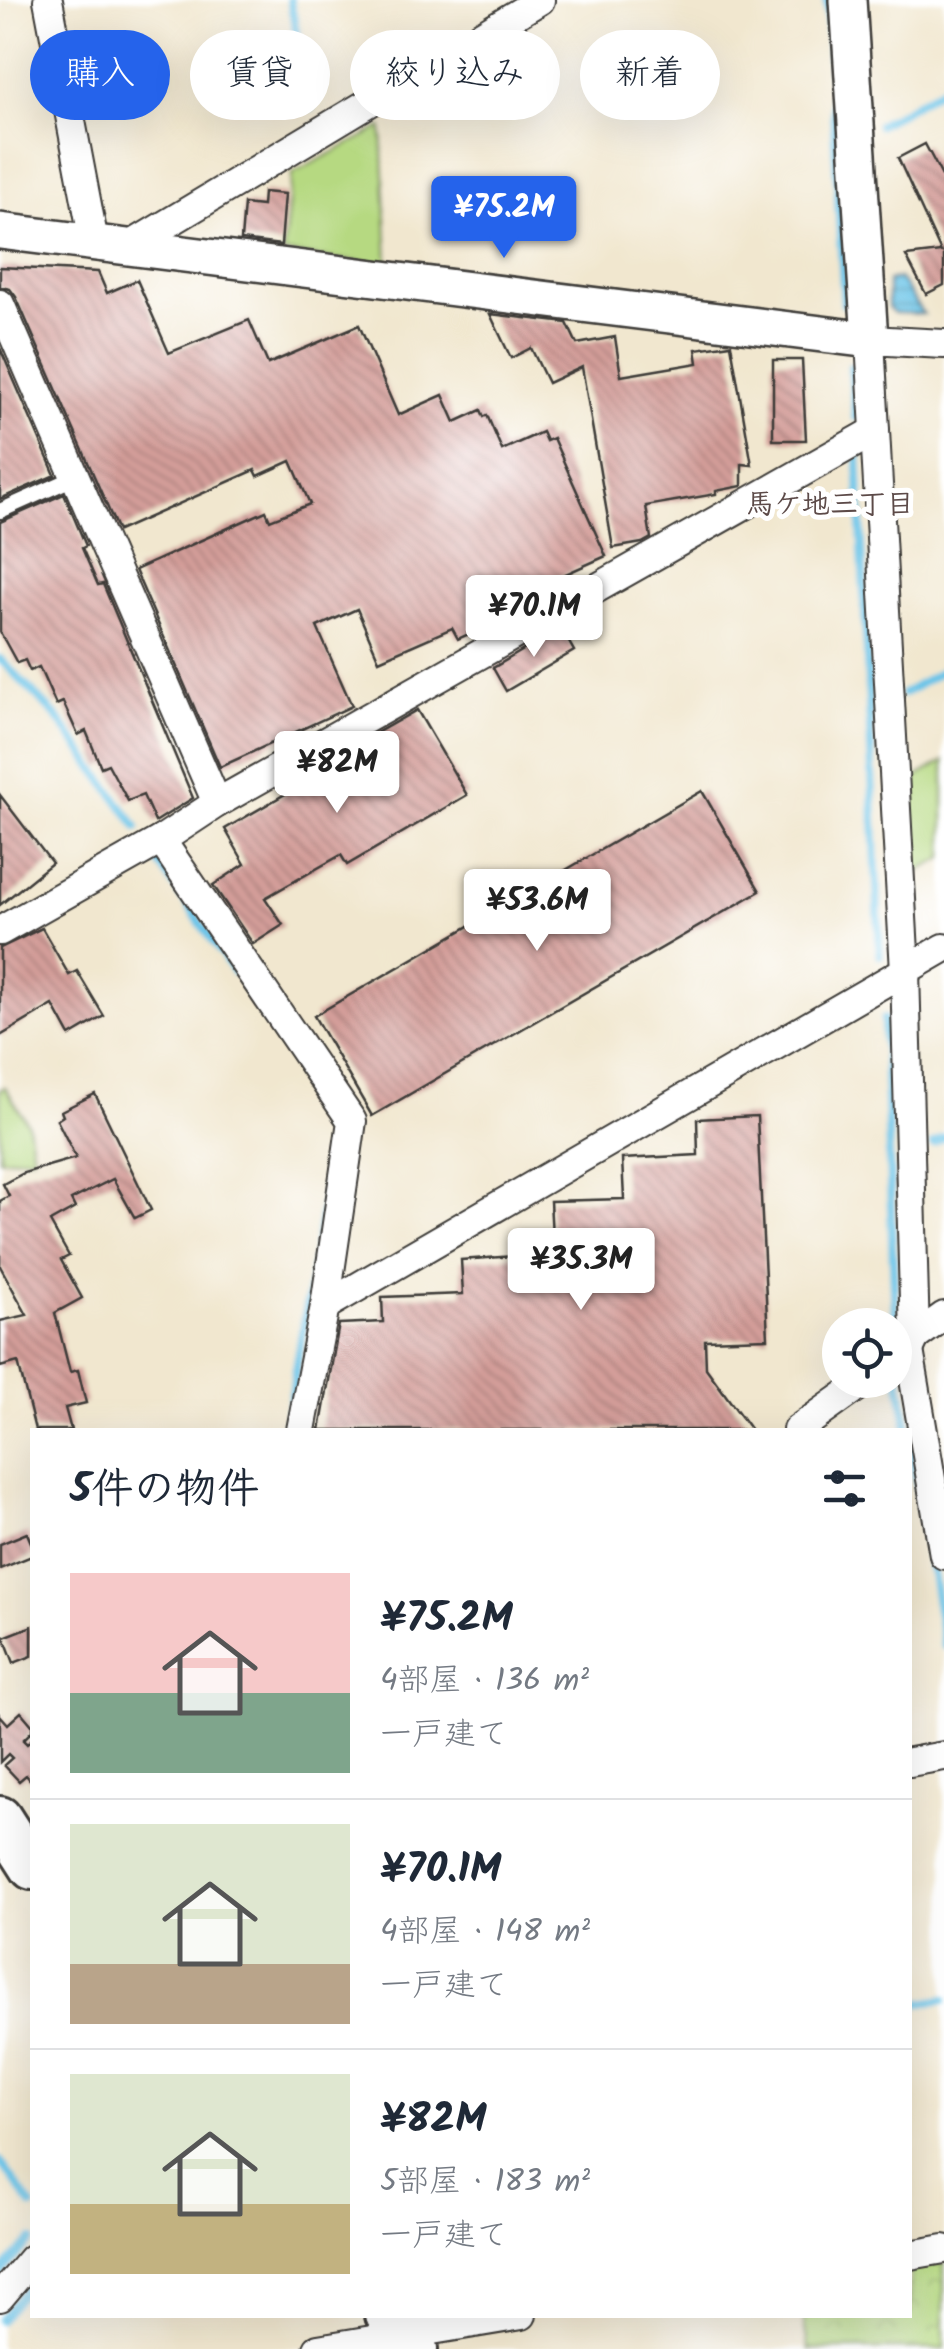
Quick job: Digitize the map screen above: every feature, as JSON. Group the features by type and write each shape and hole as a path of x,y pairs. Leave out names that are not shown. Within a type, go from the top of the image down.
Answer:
{"street":[{"path":"48,0 94,242"},
{"path":"130,246 540,0"},
{"path":"848,0 904,971 906,1308"},
{"path":"0,232 870,340 944,344"},
{"path":"0,304 218,803"},
{"path":"0,931 875,431"},
{"path":"161,840 352,1121 302,1428"},
{"path":"325,1306 944,948"},
{"path":"912,1343 944,1316"},
{"path":"912,1381 944,1555"},
{"path":"800,1428 842,1398"},
{"path":"912,1762 944,1756"},
{"path":"912,2254 944,2249"},
{"path":"0,2297 30,2261"},
{"path":"318,2349 504,2318"}],"lane":[{"path":"0,510 76,478"}],"green space":[{"path":"382,127 388,265 283,253 292,174"},
{"path":"944,761 944,858 913,874 910,781"},
{"path":"5,1087 28,1124 33,1156 0,1159 0,1090"},
{"path":"944,2263 944,2349 808,2349 803,2318 912,2318 912,2268"}],"water":[{"path":"899,278 923,314 894,313 888,307 888,281"}],"building":[{"path":"925,144 944,180 944,285 926,294 906,256 941,252 898,158"},
{"path":"263,192 285,194 281,245 241,240 244,204 262,206"},
{"path":"0,267 98,272 107,293 137,280 169,353 249,320 268,364 359,325 398,415 443,395 455,422 481,410 484,417 487,415 502,450 542,432 546,441 553,438 606,556 485,610 491,624 458,639 452,628 379,660 357,609 317,627 352,706 220,767 135,570 266,511 270,520 310,504 291,461 258,476 255,470 118,531 16,297 10,289 0,287"},
{"path":"490,314 567,323 577,344 615,337 621,376 698,363 696,349 731,344 752,465 742,464 742,486 646,506 651,538 613,548 582,367 548,383 531,348 511,358"},
{"path":"0,348 55,475 0,499"},
{"path":"773,360 802,360 806,440 773,440"},
{"path":"64,494 86,546 82,548 98,585 103,584 193,798 155,822 143,795 128,801 108,764 101,767 86,731 78,735 63,702 56,705 39,667 30,671 25,660 17,663 0,632 0,522"},
{"path":"561,628 574,651 506,691 493,668"},
{"path":"417,710 467,795 347,865 341,855 265,898 283,925 253,944 213,885 245,864 225,829 285,794 281,787"},
{"path":"702,791 760,891 372,1116 314,1016"},
{"path":"0,795 52,863 0,905"},
{"path":"42,928 69,975 77,971 104,1016 70,1036 53,1005 0,1036 0,948"},
{"path":"95,1094 151,1210 135,1218 113,1179 71,1200 75,1208 50,1222 69,1256 61,1260 82,1298 55,1313 70,1372 78,1370 86,1403 65,1408 70,1428 34,1428 18,1362 0,1367 0,1321 27,1315 0,1266 0,1201 9,1196 3,1184 24,1173 76,1158 57,1120 63,1116 61,1111"},
{"path":"757,1116 768,1338 705,1340 706,1368 750,1428 320,1428 339,1324 383,1322 382,1297 463,1294 461,1260 553,1253 550,1201 624,1199 622,1159 698,1155 697,1119"},
{"path":"27,1533 30,1557 0,1569 0,1544"},
{"path":"30,1627 30,1657 14,1663 4,1637"},
{"path":"21,1712 30,1723 30,1733 23,1740 27,1744 30,1741 30,1780 26,1775 19,1781 4,1765 12,1758 8,1754 0,1762 0,1715 8,1724"}],"waterway":[{"path":"290,0 296,30"},
{"path":"827,0 844,304"},
{"path":"879,125 944,87"},
{"path":"851,367 855,417"},
{"path":"858,455 880,955"},
{"path":"0,659 57,717 137,827"},
{"path":"903,694 944,670"},
{"path":"154,856 234,972"},
{"path":"884,1019 895,1308"},
{"path":"286,1428 337,1122 333,1115"},
{"path":"933,1144 944,1138"},
{"path":"903,1398 908,1428"},
{"path":"912,1453 944,1645"},
{"path":"912,2005 944,1999"},
{"path":"0,2161 30,2203"},
{"path":"0,2274 30,2242"},
{"path":"0,2320 30,2284"}],"district":[{"name":"馬ケ地三丁目","path":"830,505"}]}
